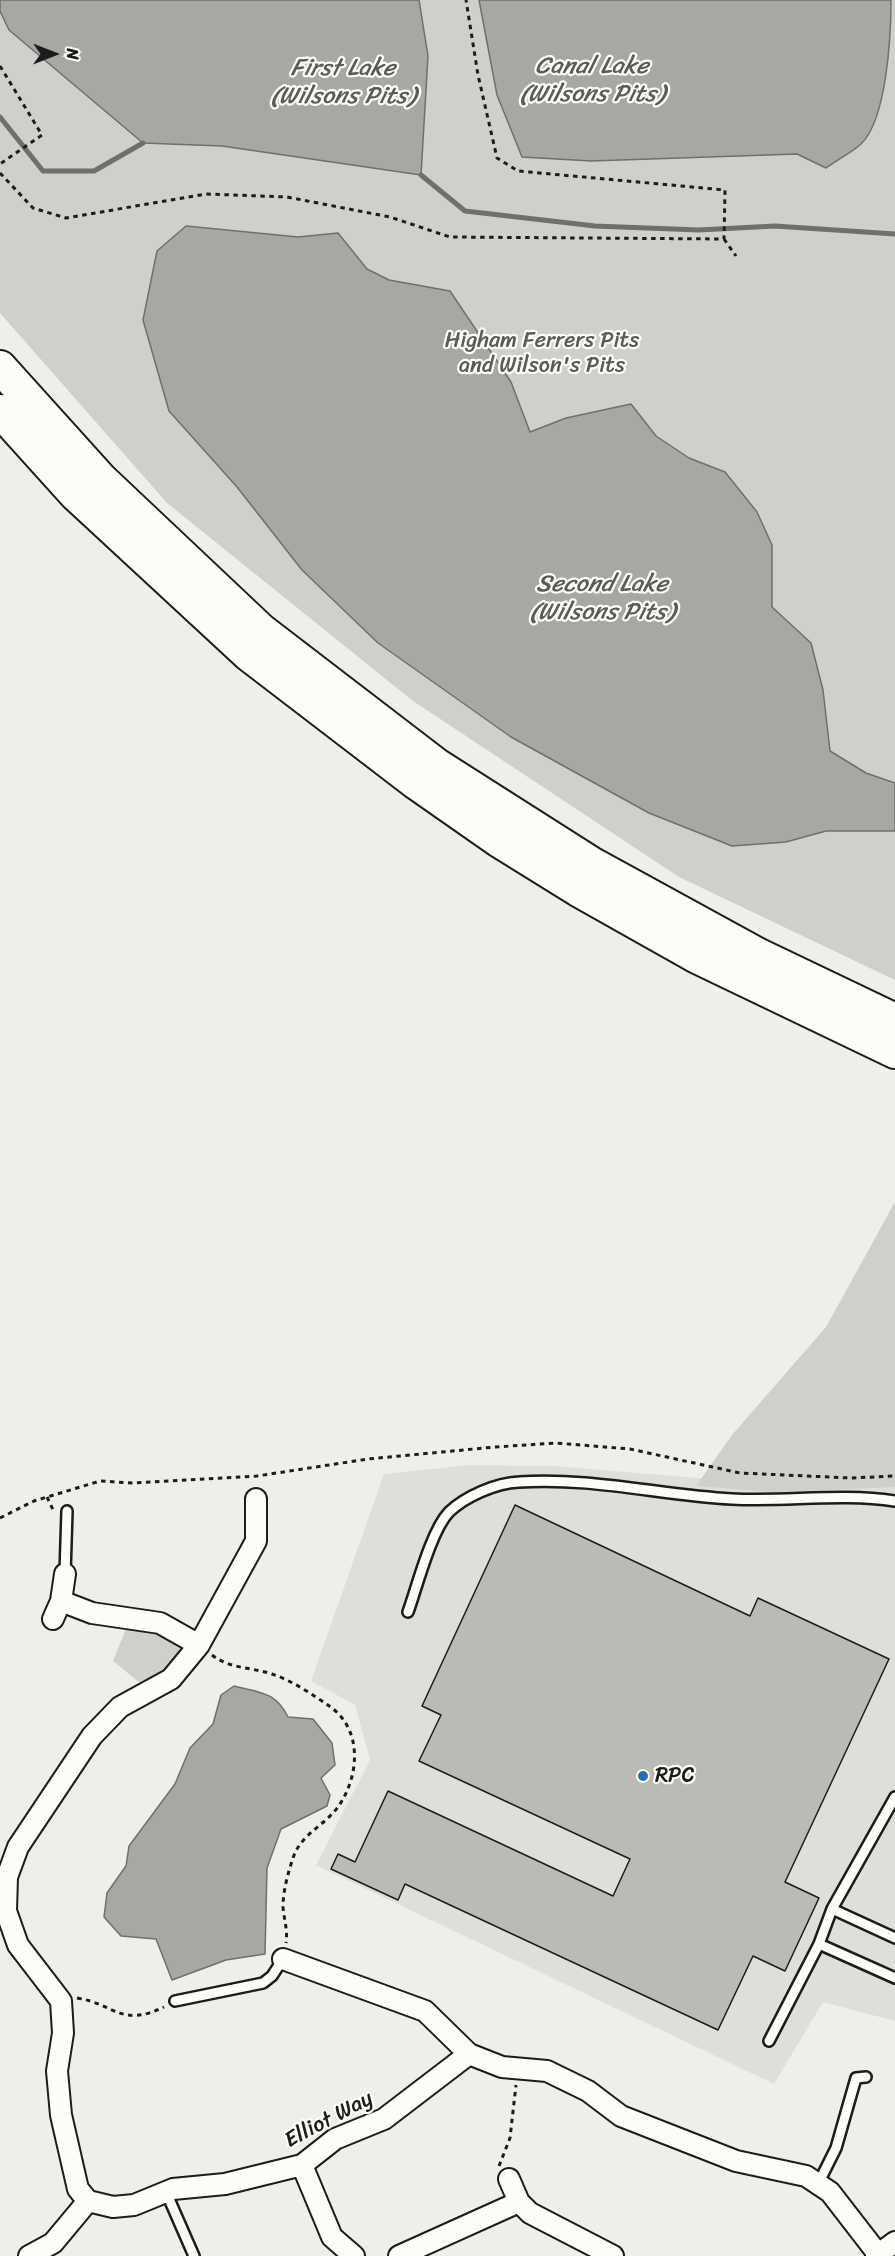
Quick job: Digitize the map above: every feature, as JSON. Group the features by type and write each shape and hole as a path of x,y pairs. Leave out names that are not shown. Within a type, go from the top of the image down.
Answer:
{"highway":[{"path":"0,368 100,479 261,630 437,765 591,863 759,955 895,1020"},
{"path":"0,411 75,494 249,655 416,783 499,841 578,890 697,957 895,1052"}],"street":[{"path":"29,2256 53,2243 88,2201 78,2189 61,2115 57,2071 63,2033 61,2001 18,1945 6,1911 7,1877 18,1846 92,1736 120,1707 171,1679 200,1645 256,1541 256,1499"},
{"path":"65,1574 57,1610 138,1618 160,1623 200,1645"},
{"path":"283,1959 425,2011 469,2054 502,2067 547,2071 588,2091 621,2116 736,2161 797,2173 819,2182 830,2192 877,2255 895,2242"},
{"name":"Elliot Way","path":"88,2201 113,2206 134,2205 173,2189 225,2184 302,2165 335,2139 384,2119 469,2054"},
{"path":"302,2165 332,2237 354,2256"},
{"path":"509,2179 519,2202 530,2213 613,2256"},
{"path":"399,2256 519,2202"}],"lane":[{"path":"408,1612 431,1544 448,1513 478,1493 517,1482 568,1483 734,1499 818,1497 895,1501"},
{"path":"65,1574 67,1511"},
{"path":"769,2041 819,1944 832,1909 895,1797"},
{"path":"832,1909 895,1938"},
{"path":"819,1944 895,1978"},
{"path":"175,2001 263,1983 272,1976 283,1959"},
{"path":"819,2182 840,2138 856,2078 866,2077"},
{"path":"166,2192 194,2256"}],"path":[{"path":"466,0 478,75 497,158 518,171 725,190 724,239 736,256"},
{"path":"0,66 42,135 0,164"},
{"path":"0,173 33,208 66,218 206,194 276,196 390,217 450,237 724,239"},
{"path":"0,1518 34,1501 100,1481 133,1483 257,1476 368,1459 546,1444 630,1449 740,1473 851,1478 895,1476"},
{"path":"200,1645 220,1661 274,1675 293,1684 333,1709 345,1721 354,1737 353,1770 345,1794 337,1809 300,1843 293,1857 284,1895 288,1930 283,1959"},
{"path":"61,2001 74,1998 83,1999 113,2012 145,2016 175,2001"},
{"path":"509,2179 500,2177 499,2163 510,2138 517,2068"}],"shaded area":[{"path":"470,1465 552,1466 697,1478 784,1489 895,1485 895,2021 823,2002 774,2084 316,1865 370,1760 355,1705 311,1681 384,1474"}],"green space":[{"name":"Higham Ferrers Pits and Wilson's Pits","path":"0,0 895,0 895,980 679,877 413,701 167,503 0,313"},
{"path":"895,1202 895,1487 772,1492 696,1486 732,1435 826,1327"},
{"path":"128,1624 168,1637 185,1653 153,1683 140,1683 113,1661"}],"water":[{"name":"First Lake (Wilsons Pits)","path":"0,0 419,0 428,56 421,175 222,146 143,143 9,30 0,11"},
{"name":"Canal Lake (Wilsons Pits)","path":"479,0 891,0 886,76 877,116 870,132 861,144 826,168 797,154 591,161 522,157 497,95"},
{"name":"Second Lake (Wilsons Pits)","path":"186,226 298,237 338,233 367,269 389,280 450,291 511,382 530,432 566,418 631,404 656,436 689,458 725,472 757,512 772,545 772,607 811,643 823,690 830,751 866,773 895,783 895,831 826,831 786,842 732,846 649,813 511,737 378,643 302,570 237,487 169,411 143,320 157,251"},
{"path":"234,1686 266,1694 278,1702 288,1717 313,1719 332,1743 335,1765 321,1778 330,1795 327,1806 281,1829 267,1868 265,1954 226,1960 172,1980 156,1939 121,1936 104,1917 107,1893 126,1866 129,1846 175,1784 190,1748 213,1724 221,1695"}],"building":[{"name":"RPC","path":"515,1505 750,1616 758,1598 889,1659 785,1882 819,1898 785,1971 753,1956 718,2030 405,1884 398,1900 331,1869 338,1854 355,1862 388,1791 613,1896 630,1859 419,1761 441,1715 422,1706"}],"waterway":[{"path":"0,117 43,171 94,171 143,143"},
{"path":"421,175 465,211 595,226 699,230 775,226 895,234"}],"place":[{"name":"RPC","path":"643,1776"}]}
